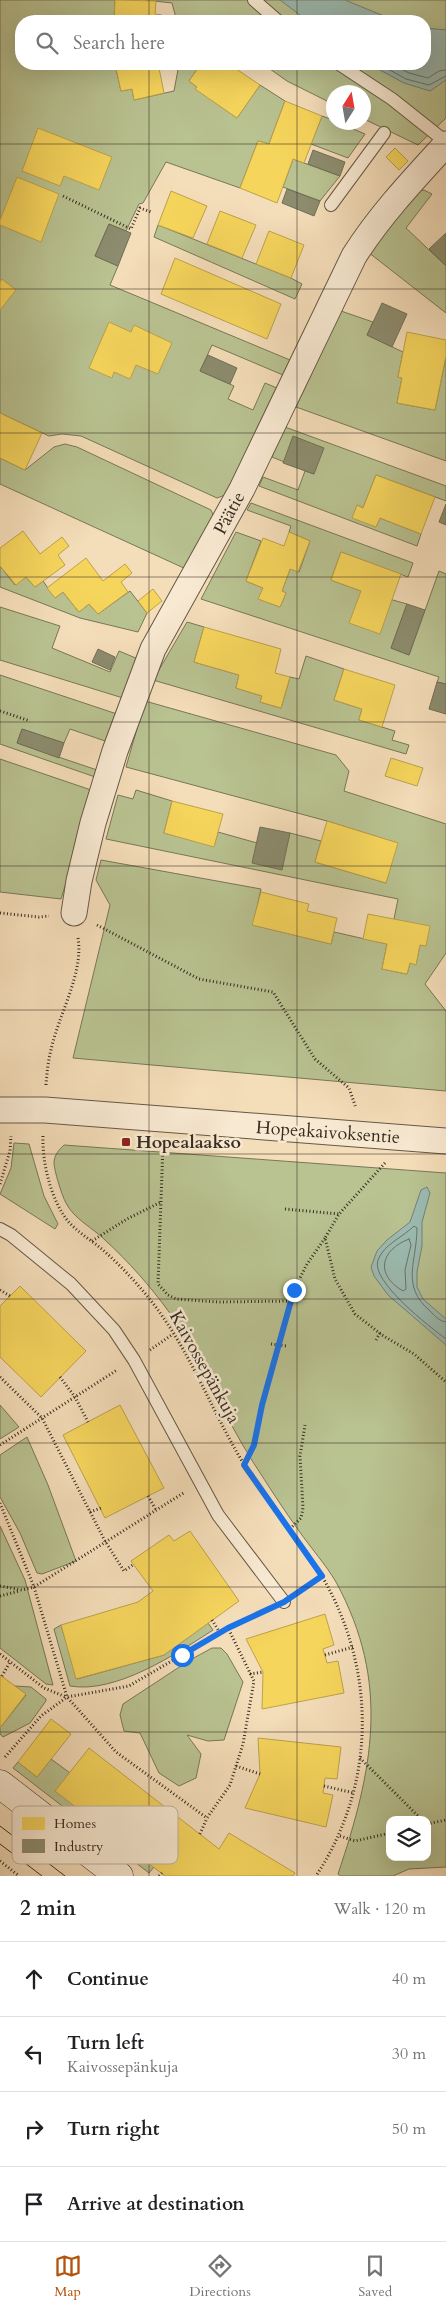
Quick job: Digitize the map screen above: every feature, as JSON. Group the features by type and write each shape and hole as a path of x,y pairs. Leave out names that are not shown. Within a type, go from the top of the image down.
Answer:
{"street":[{"name":"Päätie","path":"74,913 79,881 93,823 115,751 153,649 242,489 354,256 366,236 387,210 446,143"},
{"name":"Hopeakaivoksentie","path":"0,1110 45,1110 446,1141"},
{"path":"0,1784 28,1806"},
{"path":"103,1864 118,1876"}],"lane":[{"path":"254,0 271,15"},
{"path":"348,70 392,99 446,143"},
{"path":"331,205 384,133"},
{"path":"0,1229 11,1234 72,1284 114,1330 134,1360 218,1515 284,1602"}],"path":[{"path":"63,196 131,229 140,208 151,212"},
{"path":"0,711 30,721"},
{"path":"0,913 39,918 74,913 199,979 273,992 315,1059 349,1088 356,1109"},
{"path":"46,1082 51,1049 77,965 80,947 74,913"},
{"path":"0,1184 10,1151 10,1136"},
{"name":"Kaivossepänkuja","path":"43,1138 42,1153 58,1208 69,1222 138,1285 156,1307 173,1334 244,1465 322,1576 334,1599 353,1647 362,1700 363,1727 360,1758 354,1793 340,1836 318,1875"},
{"path":"163,1144 158,1284 168,1296 176,1299 218,1304 290,1301"},
{"path":"244,1465 254,1445 262,1405 294,1290 307,1264 339,1214 386,1163"},
{"path":"92,1241 127,1219 161,1202"},
{"path":"284,1209 339,1214"},
{"path":"325,1238 335,1279 355,1314 380,1333 414,1354 446,1382"},
{"path":"0,1290 10,1296"},
{"path":"376,1340 380,1333"},
{"path":"146,1352 173,1334"},
{"path":"271,1344 286,1346"},
{"path":"0,1445 134,1360"},
{"path":"0,1377 42,1418 105,1542 124,1571 134,1564"},
{"path":"60,1377 75,1397 88,1422"},
{"path":"290,1529 301,1518 303,1508 300,1456 305,1425"},
{"path":"0,1596 34,1586 200,1482"},
{"path":"148,1496 156,1510"},
{"path":"0,1503 34,1586 67,1697 116,1752 207,1818"},
{"path":"90,1512 101,1508"},
{"path":"0,1764 41,1716 67,1697 129,1686 228,1628 284,1602 322,1576"},
{"path":"0,1586 22,1590"},
{"path":"212,1620 220,1633"},
{"path":"200,1834 207,1818 230,1784 243,1744 254,1681 228,1628"},
{"path":"325,1655 353,1647"},
{"path":"0,1654 44,1688 67,1697"},
{"path":"2,1676 10,1662"},
{"path":"250,1674 262,1672"},
{"path":"360,1758 418,1816"},
{"path":"236,1766 260,1774"},
{"path":"324,1786 354,1793"},
{"path":"431,1823 446,1820"},
{"path":"340,1836 355,1841 386,1834"},
{"path":"0,1861 20,1876"}],"green space":[{"path":"0,0 115,0 114,15 15,15 15,70 116,70 121,91 132,89 134,100 174,91 178,70 197,70 189,81 197,87 196,89 237,118 260,85 285,101 269,144 258,141 240,188 166,162 143,203 139,204 126,231 109,224 95,256 118,266 110,285 290,360 283,375 212,345 200,371 234,386 228,399 253,410 265,383 277,388 225,495 217,498 81,436 62,434 49,436 0,413"},
{"path":"145,0 446,0 446,118 418,145 371,122 371,85 326,85 326,100 287,81 271,70 431,70 431,15 175,15 172,3"},
{"path":"322,116 326,117 326,130 356,130 365,134 348,158 311,144"},
{"path":"293,159 340,176 320,201 283,187"},
{"path":"424,190 432,194 406,228 446,266 446,313 368,252 415,192"},
{"path":"158,225 291,278 302,284 295,299 154,237"},
{"path":"341,311 373,322 367,335 403,352 398,377 402,378 397,403 435,410 446,356 446,461 296,407"},
{"path":"285,427 446,486 446,501 376,475 363,508 357,505 353,517 376,527 380,518 421,534 417,546 259,486 263,477 298,490 305,471 314,474 272,457"},
{"path":"65,444 77,447 211,510 214,517 186,569 0,484 0,458 25,470 54,447"},
{"path":"251,503 413,563 408,577 341,552 331,580 407,604 391,648 409,655 439,571 446,574 446,684 437,682 439,677 201,599 236,532 261,541 246,581 263,588 259,599 280,607 286,593 282,591 290,569 299,572 310,541 289,532 291,526 247,510"},
{"path":"0,566 15,585 26,577 35,587 43,581 55,598 63,592 79,612 89,604 98,614 130,591 147,613 138,632 80,618 0,587"},
{"path":"0,607 60,626 52,648 110,672 119,651 138,659 123,698 0,660"},
{"path":"187,622 204,627 194,662 239,675 236,688 262,696 260,702 281,708 290,677 299,679 306,656 344,669 334,700 362,709 359,720 395,731 392,740 409,745 406,754 153,680"},
{"path":"0,675 117,714 108,742 70,729 64,743 22,729 17,743 100,771 98,778 0,744"},
{"path":"145,701 336,755 349,771 344,791 446,824 446,953 425,984 446,1011 446,1091 73,1058 110,905 96,880 101,860 261,889 253,925 331,944 334,932 387,944 382,969 407,974 410,963 416,964 420,945 394,919 398,899 106,839 118,795 133,799 136,790 172,801 164,833 214,846 218,832 257,843 290,833 321,841 315,862 386,883 397,843 327,821 126,767"},
{"path":"0,759 94,791 61,899 0,892"},
{"path":"14,1143 29,1144 44,1196 58,1224 55,1229 0,1194 11,1168"},
{"path":"64,1145 446,1173 446,1867 409,1869 393,1876 341,1876 338,1874 360,1799 371,1727 370,1691 364,1656 353,1619 336,1582 287,1514 253,1462 231,1425 181,1330 169,1312 122,1257 69,1209 62,1195 54,1166 57,1153"},
{"path":"0,1405 19,1427 0,1439"},
{"path":"27,1437 48,1485 76,1561 42,1574 37,1573 20,1533 0,1497 0,1455"},
{"path":"0,1526 25,1580 53,1685 46,1684 0,1648"},
{"path":"208,1623 213,1630 164,1660 126,1678 88,1687 70,1686 54,1629 61,1625 77,1679 164,1655"},
{"path":"212,1648 221,1648 227,1654 243,1682 224,1740 208,1741 187,1735 201,1754 196,1778 179,1786 159,1773 140,1733 124,1731 120,1715 123,1704 190,1660"},
{"path":"15,1686 31,1687 46,1701 30,1723 3,1737 0,1734 0,1728 26,1695"},
{"path":"51,1759 70,1773 99,1806 62,1806 13,1768 18,1762 37,1777"},
{"path":"137,1864 151,1864 154,1867 149,1873"}],"water":[{"path":"280,0 345,0 381,15 300,15"},
{"path":"431,29 446,30 446,80 430,91 404,83 380,70 431,70"},
{"path":"427,1187 430,1193 422,1222 422,1246 417,1272 417,1287 423,1299 446,1319 446,1345 388,1295 374,1276 371,1267 377,1251 387,1240 410,1222 421,1190"}],"building: Homes":[{"path":"115,0 156,1 155,14 162,15 114,15"},
{"path":"116,70 159,70 164,93 134,100 132,89 121,91"},
{"path":"197,70 238,70 260,85 237,118 195,89 197,87 189,81"},
{"path":"285,101 322,116 304,163 293,159 277,203 240,188 258,141 269,144"},
{"path":"38,128 112,157 99,190 64,176 60,186 22,171"},
{"path":"395,148 408,161 399,170 386,157"},
{"path":"17,177 59,194 41,242 0,225 0,220"},
{"path":"171,191 207,206 193,238 158,225"},
{"path":"220,211 256,225 242,258 207,244"},
{"path":"269,231 304,245 291,278 256,264"},
{"path":"175,258 281,304 267,339 161,294"},
{"path":"2,279 16,290 0,310 0,282"},
{"path":"109,322 131,332 134,325 172,343 158,374 136,365 130,379 114,372 112,378 89,368"},
{"path":"407,332 446,340 446,356 435,410 397,403 402,378 398,377"},
{"path":"0,413 42,433 25,470 0,458"},
{"path":"376,475 435,497 421,534 380,518 376,527 352,518 357,505 363,508"},
{"path":"23,531 40,554 62,537 69,546 58,555 65,565 35,587 26,577 16,585 0,566 0,548"},
{"path":"289,532 310,541 298,572 290,569 282,591 286,593 280,607 258,599 263,588 246,581 263,538 284,546"},
{"path":"341,552 401,574 380,634 349,623 361,591 331,580"},
{"path":"86,558 103,581 125,564 132,573 121,582 128,592 98,614 89,604 79,612 63,592 55,598 47,588"},
{"path":"153,589 162,601 147,613 138,601"},
{"path":"204,627 281,649 275,673 290,677 281,708 260,702 262,696 236,688 239,675 194,662"},
{"path":"344,669 395,685 382,727 359,720 362,709 334,700"},
{"path":"391,758 423,768 417,786 385,776"},
{"path":"172,801 223,814 214,847 164,833"},
{"path":"327,821 398,843 386,883 315,862"},
{"path":"261,892 309,904 307,911 337,918 331,944 252,925"},
{"path":"368,914 430,926 426,946 420,945 416,965 410,963 407,974 382,969 387,944 363,939"},
{"path":"20,1286 86,1351 41,1397 0,1357 0,1306"},
{"path":"120,1405 164,1488 105,1518 63,1435"},
{"path":"190,1531 239,1601 164,1655 76,1679 61,1625 138,1602 153,1591 131,1561 169,1535 174,1541"},
{"path":"325,1614 334,1645 323,1649 327,1663 338,1661 344,1693 262,1709 263,1672 246,1639"},
{"path":"0,1675 26,1694 0,1728"},
{"path":"51,1719 71,1734 37,1777 18,1762"},
{"path":"258,1738 341,1747 337,1779 325,1778 323,1793 333,1795 326,1827 245,1808 260,1774"},
{"path":"89,1748 164,1806 74,1806 55,1791"},
{"path":"178,1817 219,1849 229,1833 295,1873 293,1876 165,1876 149,1864 178,1864"}],"building: Industry":[{"path":"313,150 345,162 340,176 308,164"},
{"path":"287,189 320,201 314,216 282,203"},
{"path":"109,224 131,233 118,266 95,256"},
{"path":"446,233 446,266 429,249"},
{"path":"382,303 407,314 392,347 367,335"},
{"path":"208,355 237,368 230,384 200,371"},
{"path":"293,436 324,448 314,474 283,463"},
{"path":"446,504 446,525 439,522"},
{"path":"407,604 425,610 409,655 391,648"},
{"path":"98,649 115,657 110,670 92,662"},
{"path":"437,682 446,684 446,714 429,709"},
{"path":"22,729 64,743 59,758 17,743"},
{"path":"260,827 290,833 282,870 252,863"}],"tram line":[{"path":"0,1826 12,1835"},
{"path":"0,1844 12,1853"},
{"path":"26,1864 42,1876"},
{"path":"49,1864 65,1876"}],"place":[{"name":"Hopealaakso","path":"126,1142"}],"route":[{"path":"182,1655 228,1628 284,1602 322,1576 244,1465 254,1445 262,1405 294,1290"}]}
